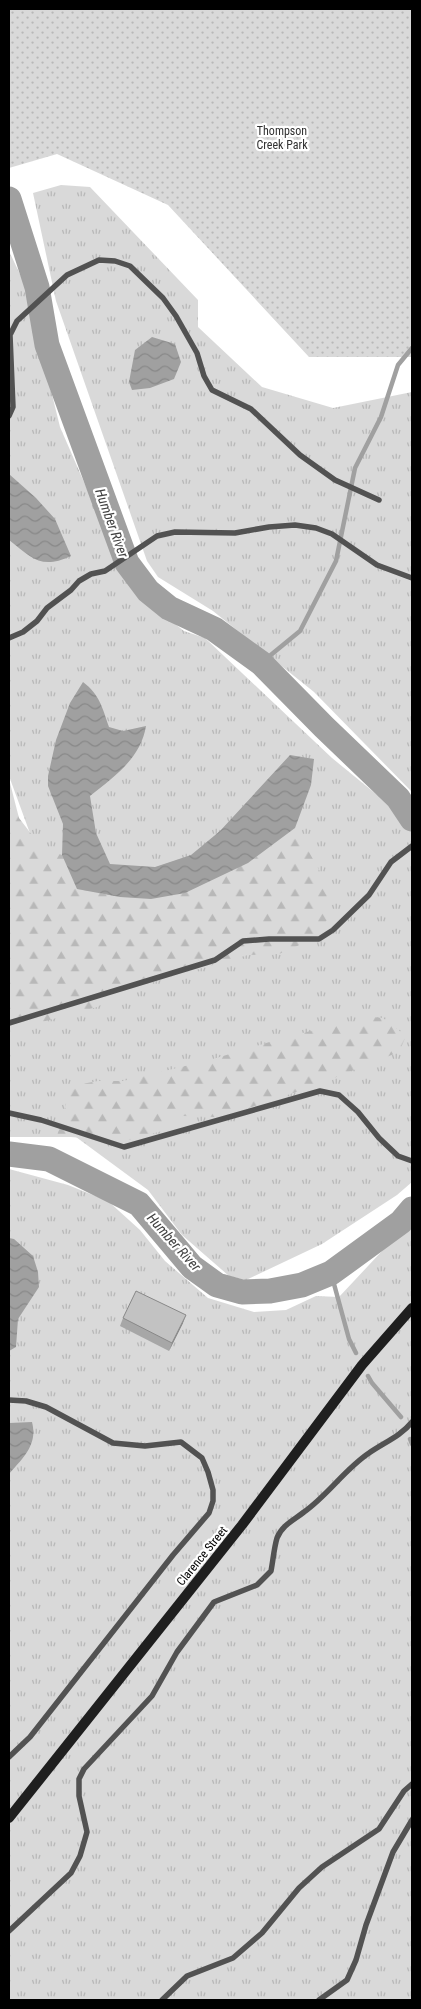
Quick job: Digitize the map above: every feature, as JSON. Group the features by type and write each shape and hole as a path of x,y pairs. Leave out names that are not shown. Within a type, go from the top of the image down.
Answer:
{"street":[{"name":"Clarence Street","path":"9,1818 242,1526 362,1365 412,1308"}],"lane":[{"path":"9,416 13,407 10,335 17,322 67,275 100,260 114,261 130,266 163,298 176,316 197,353 204,376 212,390 251,409 300,455 335,480 379,500"},
{"path":"9,638 23,632 37,621 47,608 71,590 79,581 91,574 104,570 157,536 175,532 235,533 295,525 332,534 377,564 412,578"},
{"path":"9,1023 215,960 244,941 319,939 333,930 369,895 391,862 412,846"},
{"path":"9,1113 41,1120 124,1147 320,1091 339,1095 358,1112 379,1138 398,1156 412,1161"},
{"path":"9,1400 26,1401 46,1407 113,1443 145,1446 181,1442 202,1458 211,1481 214,1501 210,1513 173,1555 30,1737 9,1757"},
{"path":"9,1931 71,1873 80,1856 87,1832 78,1779 84,1769 152,1696 178,1652 214,1602 257,1585 268,1576 271,1572 278,1537 289,1521 304,1513 369,1452 389,1441 412,1422"},
{"path":"162,2000 187,1976 233,1958 262,1933 299,1888 322,1867 378,1829 404,1790 412,1784"},
{"path":"318,2000 347,1980 356,1960 366,1925 393,1852 412,1820"}],"green space":[{"name":"Thompson Creek Park","path":"9,9 412,9 412,357 309,357 168,205 57,154 9,168"},
{"path":"61,185 90,187 198,300 198,327 262,387 333,408 412,392 412,792 314,692 213,611 158,577 147,561 56,301 33,193"},
{"path":"9,251 25,285 60,427 114,551 145,600 184,631 205,638 332,758 398,812 412,832 412,1182 397,1195 322,1244 246,1280 229,1276 182,1235 148,1190 76,1137 9,1137 9,908 50,888 9,776"},
{"path":"9,779 19,818 42,848 62,855 77,889 120,897 151,899 248,863 295,828 324,880 331,902 332,914 311,940 279,954 248,955 129,989 97,1007 9,1031"},
{"path":"373,1017 383,1018 406,1036 399,1052 314,1086 216,1117 183,1116 162,1131 125,1141 57,1136 71,1086 98,1081 123,1081 210,1060 289,1036"},
{"path":"9,1169 68,1185 108,1201 140,1230 165,1261 208,1298 254,1312 286,1310 316,1296 339,1297 412,1219 412,2000 9,2000"}],"water":[{"path":"152,337 175,344 181,362 174,379 150,388 132,390 129,382 135,350"},
{"path":"9,474 36,498 55,519 71,556 52,562 44,562 31,557 9,540"},
{"path":"83,682 97,697 109,727 123,731 146,726 139,748 125,766 90,796 96,833 110,864 155,867 191,855 220,831 290,755 314,759 311,785 295,828 248,863 185,893 151,899 120,897 77,889 62,855 63,824 48,786 48,776 56,740 70,703"},
{"path":"9,1238 14,1239 33,1256 38,1272 39,1287 18,1319 16,1347 9,1351"},
{"path":"32,1422 33,1438 28,1451 9,1474 9,1423"}],"building":[{"path":"136,1291 186,1315 172,1343 123,1318"}],"waterway":[{"name":"Humber River","path":"9,199 37,287 47,345 127,563 148,591 169,608 214,629 261,663 398,798 412,819"},
{"path":"261,663 300,631 336,561 355,468 381,417 398,365 412,348"},
{"name":"Humber River","path":"9,1154 49,1159 139,1204 192,1267 217,1285 242,1292 270,1291 302,1285 331,1273 401,1222 412,1209"},
{"path":"331,1273 349,1339 356,1353"},
{"path":"368,1376 401,1417"},
{"path":"410,1439 412,1444"}]}
